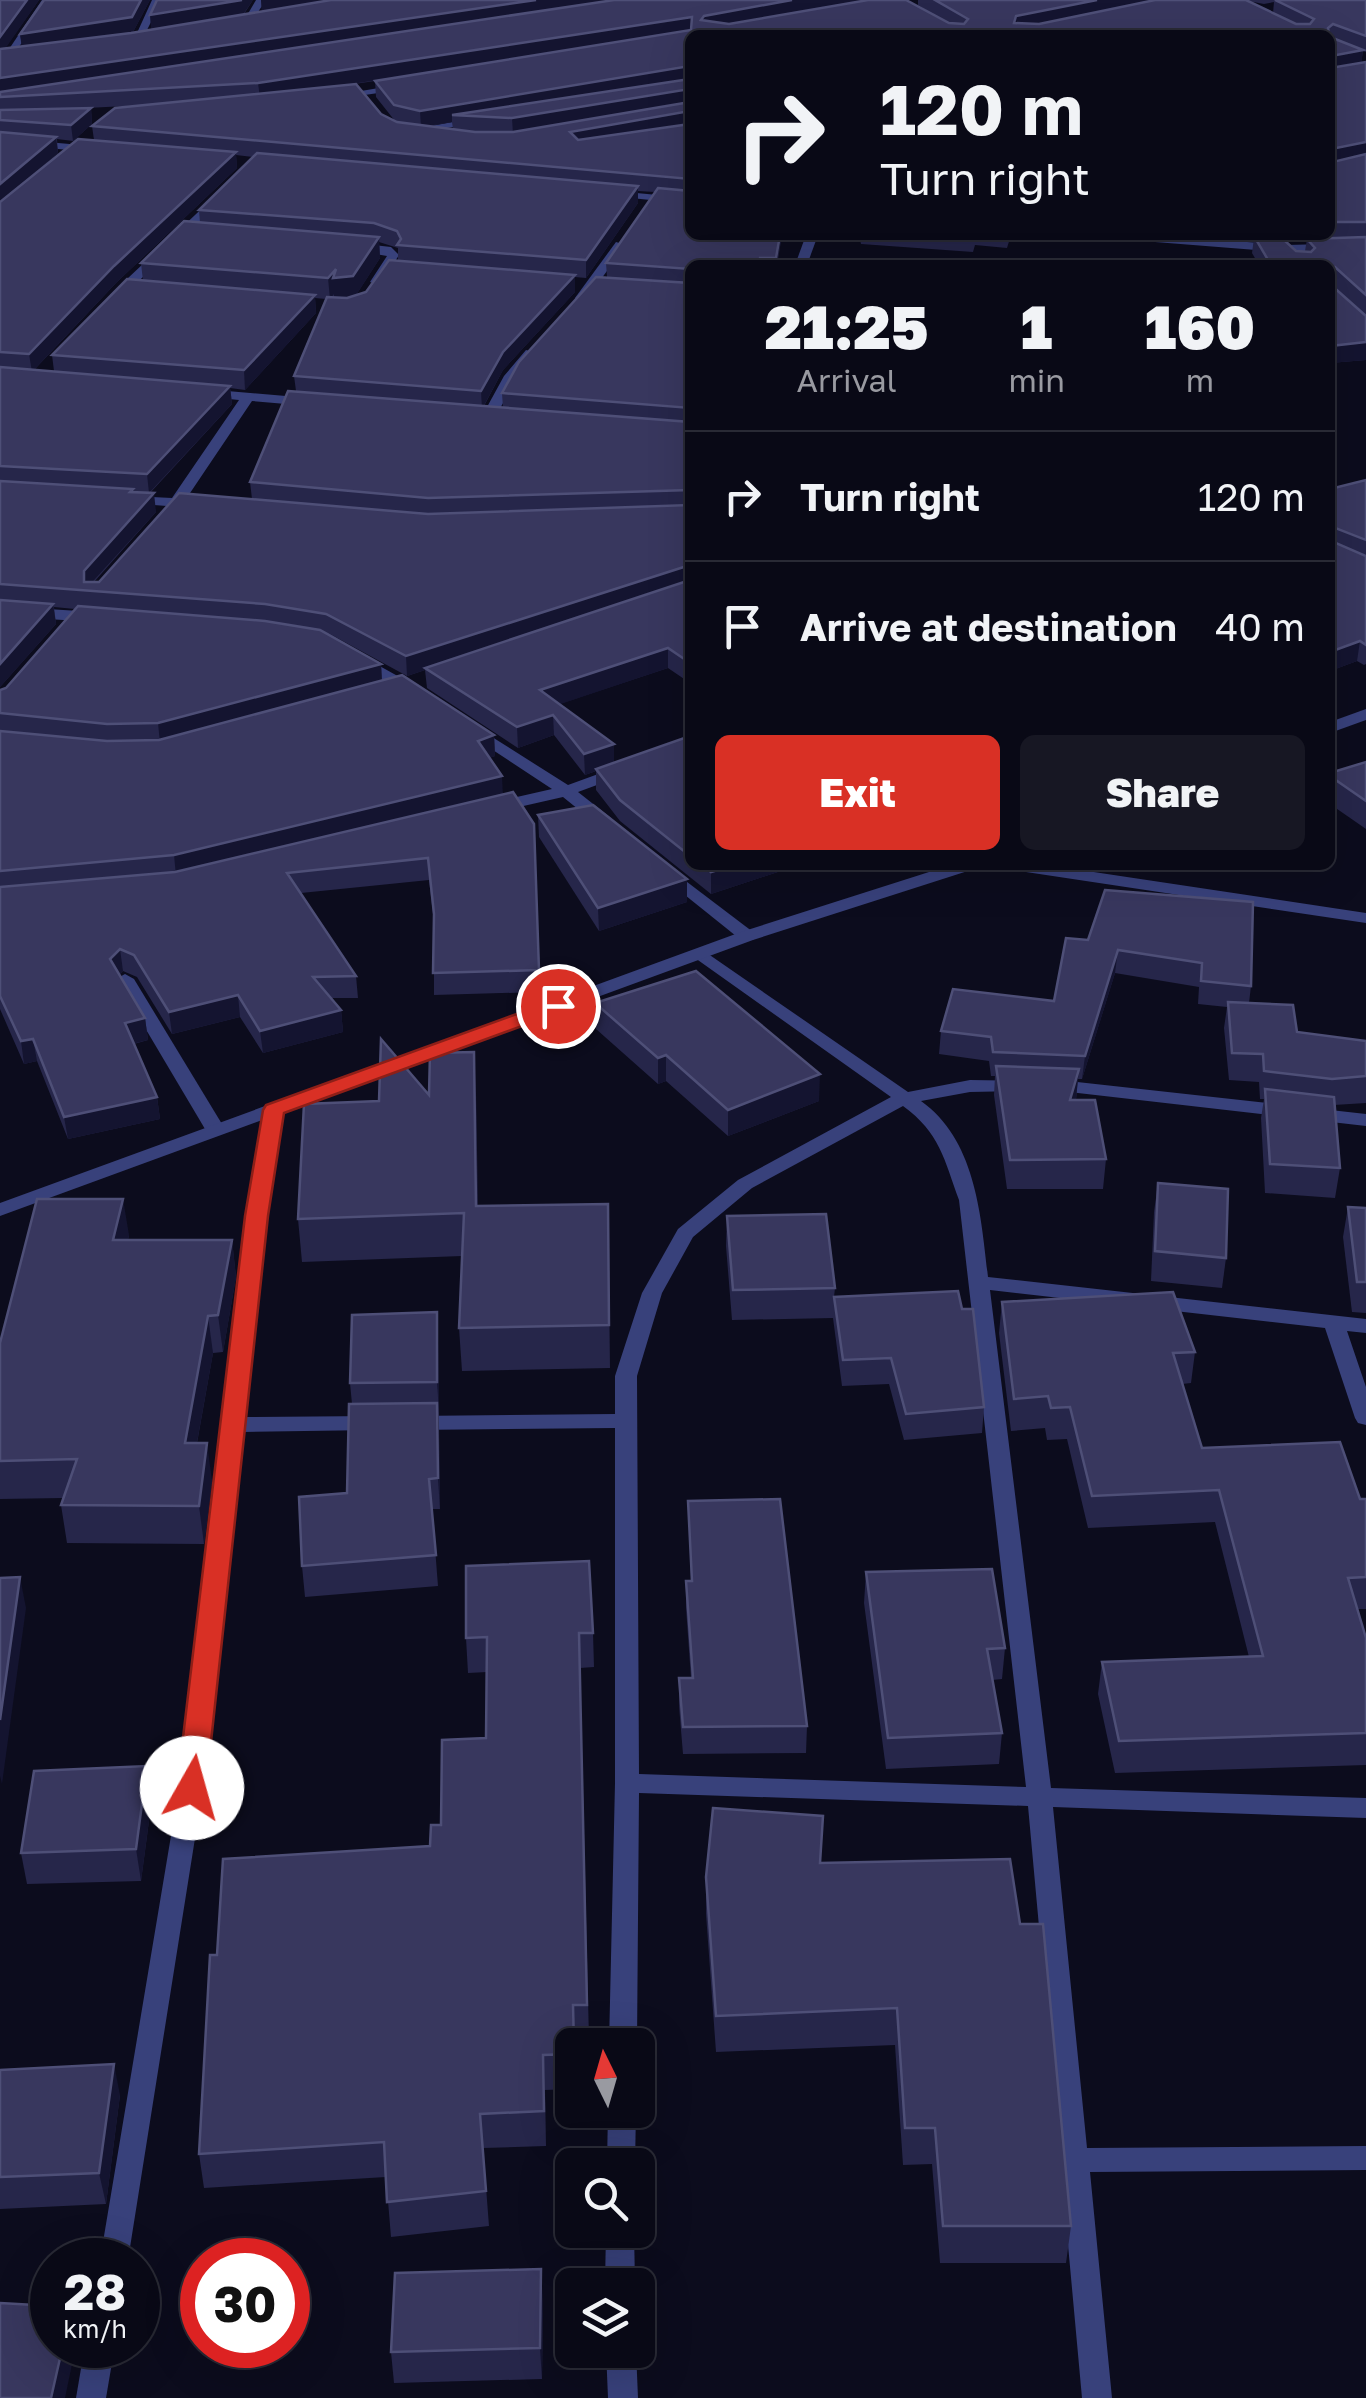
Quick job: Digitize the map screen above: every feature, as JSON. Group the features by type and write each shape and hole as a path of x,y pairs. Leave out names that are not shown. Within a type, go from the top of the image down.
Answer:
{"street":[{"path":"2,59 47,0"},
{"path":"136,42 157,0"},
{"path":"246,22 261,0"},
{"path":"228,25 264,19"},
{"path":"117,44 154,38"},
{"path":"2,59 24,56"},
{"path":"324,98 420,84"},
{"path":"362,94 371,105"},
{"path":"403,132 498,117"},
{"path":"389,126 403,132 458,138"},
{"path":"65,159 89,139"},
{"path":"0,141 117,152"},
{"path":"109,302 226,191"},
{"path":"592,192 685,200"},
{"path":"642,213 652,198"},
{"path":"564,317 591,287 632,228"},
{"path":"185,234 204,235"},
{"path":"1177,240 1286,249 1366,247"},
{"path":"337,245 387,250 393,255 370,292"},
{"path":"1286,249 1298,260"},
{"path":"385,269 404,271"},
{"path":"572,286 608,288"},
{"path":"121,290 140,292"},
{"path":"488,418 511,376 538,346"},
{"path":"190,392 322,403"},
{"path":"165,516 248,397"},
{"path":"470,416 506,419"},
{"path":"118,499 216,506"},
{"path":"0,611 115,618"},
{"path":"64,630 77,615"},
{"path":"343,651 438,707"},
{"path":"388,691 424,680"},
{"path":"1335,726 1366,714"},
{"path":"454,718 566,791 626,839"},
{"path":"473,813 566,791 634,766"},
{"path":"656,863 747,936"},
{"path":"0,1210 747,936 952,870"},
{"path":"1045,870 1366,918"},
{"path":"701,954 931,1117 948,1143 969,1200 1040,1798 1096,2398"},
{"path":"125,979 216,1129"},
{"path":"623,2028 626,1376 652,1293 684,1233 745,1184 903,1099 970,1086 1047,1085 1366,1120"},
{"path":"118,2238 192,1788 257,1216 274,1110"},
{"path":"978,1282 1366,1326"},
{"path":"1333,1322 1366,1418"},
{"path":"235,1425 626,1421"},
{"path":"627,1783 1366,1808"},
{"path":"1073,2160 1366,2158"},
{"path":"91,2398 96,2368"},
{"path":"622,2368 623,2398"}],"building":[{"path":"0,0 27,0 0,37"},
{"path":"44,0 141,0 132,17 20,34"},
{"path":"157,0 242,0 150,15"},
{"path":"331,0 536,0 0,78 0,49 131,33"},
{"path":"614,0 792,0 704,16 701,20 729,24 868,0 906,0 949,23 964,24 968,19 935,0 1097,0 1016,16 1014,23 1039,24 1155,0 1246,0 1296,24 1310,24 1314,19 1275,0 1366,0 1366,36 1333,24 1328,30 691,30 692,17 258,83 0,97 0,92"},
{"path":"685,31 685,67 420,111 394,105 375,81"},
{"path":"1335,39 1363,50 1335,55"},
{"path":"1366,62 1366,142 1335,148 1335,67"},
{"path":"685,80 685,90 512,118 452,115"},
{"path":"356,84 381,114 397,122 475,132 513,132 685,103 685,112 570,132 578,140 685,125 685,179 92,126 115,108"},
{"path":"91,108 71,125 0,120 0,110"},
{"path":"0,132 56,137 0,184"},
{"path":"78,139 236,152 114,266 29,354 0,352 0,202"},
{"path":"257,153 638,186 586,260 397,245 401,239 397,231 374,223 199,210"},
{"path":"1366,154 1366,222 1335,222 1335,162"},
{"path":"658,188 685,191 685,240 779,240 776,258 685,260 685,269 606,263"},
{"path":"184,221 379,237 353,276 333,278 336,269 328,278 141,263"},
{"path":"1366,237 1366,295 1335,267 1335,260 1268,260 1256,240 1284,240 1296,251 1311,252 1315,248 1308,240"},
{"path":"389,260 575,275 503,352 481,391 294,376 327,297 347,298 366,292"},
{"path":"596,277 685,283 685,408 502,393 519,362"},
{"path":"127,279 315,295 244,370 52,355"},
{"path":"1335,288 1366,316 1366,342 1335,345"},
{"path":"0,367 230,386 147,474 0,466"},
{"path":"288,391 685,422 685,490 428,498 250,482"},
{"path":"1366,480 1366,540 1335,528 1335,488"},
{"path":"0,481 154,493 84,571 84,582 99,582 179,493 428,514 685,505 685,567 406,656 326,614 265,604 0,584"},
{"path":"1335,543 1366,556 1366,645 1360,641 1335,650"},
{"path":"685,582 685,660 668,648 540,690 614,744 584,754 553,715 517,727 425,668"},
{"path":"0,600 53,604 0,664"},
{"path":"78,606 265,621 320,630 381,664 158,723 107,724 0,713 0,690 6,688"},
{"path":"402,675 494,735 478,741 502,776 174,855 0,871 0,731 107,741 159,740"},
{"path":"685,738 685,852 620,800 596,769"},
{"path":"1366,762 1366,801 1335,779 1335,771"},
{"path":"513,792 534,824 539,970 433,973 434,914 428,858 287,873 356,976 313,977 341,1010 260,1031 238,995 169,1012 134,955 120,949 110,959 145,1018 125,1023 157,1097 64,1117 33,1039 21,1041 0,996 0,887 175,872"},
{"path":"593,805 687,879 598,908 538,815"},
{"path":"1105,890 1253,902 1251,986 1201,981 1202,963 1118,950 1085,1056 993,1052 991,1037 941,1031 953,989 1054,1001 1066,938 1088,940"},
{"path":"696,971 820,1074 728,1110 666,1055 658,1058 595,1003"},
{"path":"1228,1002 1293,1005 1297,1032 1366,1041 1366,1076 1332,1079 1264,1071 1263,1054 1232,1053"},
{"path":"381,1039 429,1095 430,1053 474,1052 476,1206 608,1204 609,1325 459,1328 464,1213 298,1219 304,1104 379,1101"},
{"path":"996,1066 1079,1069 1070,1100 1095,1100 1106,1159 1010,1160"},
{"path":"1265,1089 1334,1097 1340,1168 1270,1164"},
{"path":"1158,1183 1228,1189 1226,1258 1155,1251"},
{"path":"37,1199 123,1199 113,1240 232,1240 218,1315 208,1316 185,1443 207,1443 199,1506 61,1505 77,1459 0,1461 0,1343"},
{"path":"1348,1207 1366,1208 1366,1282 1357,1282"},
{"path":"826,1214 835,1288 733,1290 727,1216"},
{"path":"958,1291 962,1309 973,1309 984,1407 906,1414 891,1358 843,1360 834,1297"},
{"path":"1173,1292 1195,1352 1173,1353 1202,1448 1340,1442 1360,1499 1366,1499 1366,1577 1348,1578 1366,1638 1366,1733 1119,1741 1102,1662 1263,1656 1219,1490 1092,1496 1070,1407 1051,1408 1048,1396 1014,1399 1002,1302"},
{"path":"437,1312 437,1382 350,1383 352,1315"},
{"path":"437,1403 438,1478 429,1479 436,1555 302,1566 299,1497 347,1493 349,1404"},
{"path":"780,1499 807,1726 683,1727 679,1678 693,1678 686,1581 692,1581 688,1501"},
{"path":"589,1561 593,1633 579,1633 587,2005 573,2005 574,2028 555,2028 555,2055 543,2055 544,2111 480,2114 486,2191 387,2202 384,2142 199,2154 210,1955 217,1955 223,1859 430,1846 431,1825 441,1825 442,1740 486,1738 487,1637 466,1638 466,1566"},
{"path":"992,1569 1005,1648 987,1649 1002,1733 888,1738 866,1572"},
{"path":"20,1577 0,1720 0,1578"},
{"path":"147,1766 136,1849 21,1853 34,1771"},
{"path":"713,1808 823,1816 820,1863 1010,1859 1020,1924 1043,1924 1071,2226 943,2226 935,2128 905,2128 897,2008 716,2016 706,1877"},
{"path":"114,2064 99,2173 0,2177 0,2070"},
{"path":"541,2269 540,2348 391,2352 395,2273"},
{"path":"0,2303 30,2305 30,2368 58,2368 51,2398 0,2398"}],"route":[{"path":"192,1788 257,1216 274,1110 558,1006"}]}
